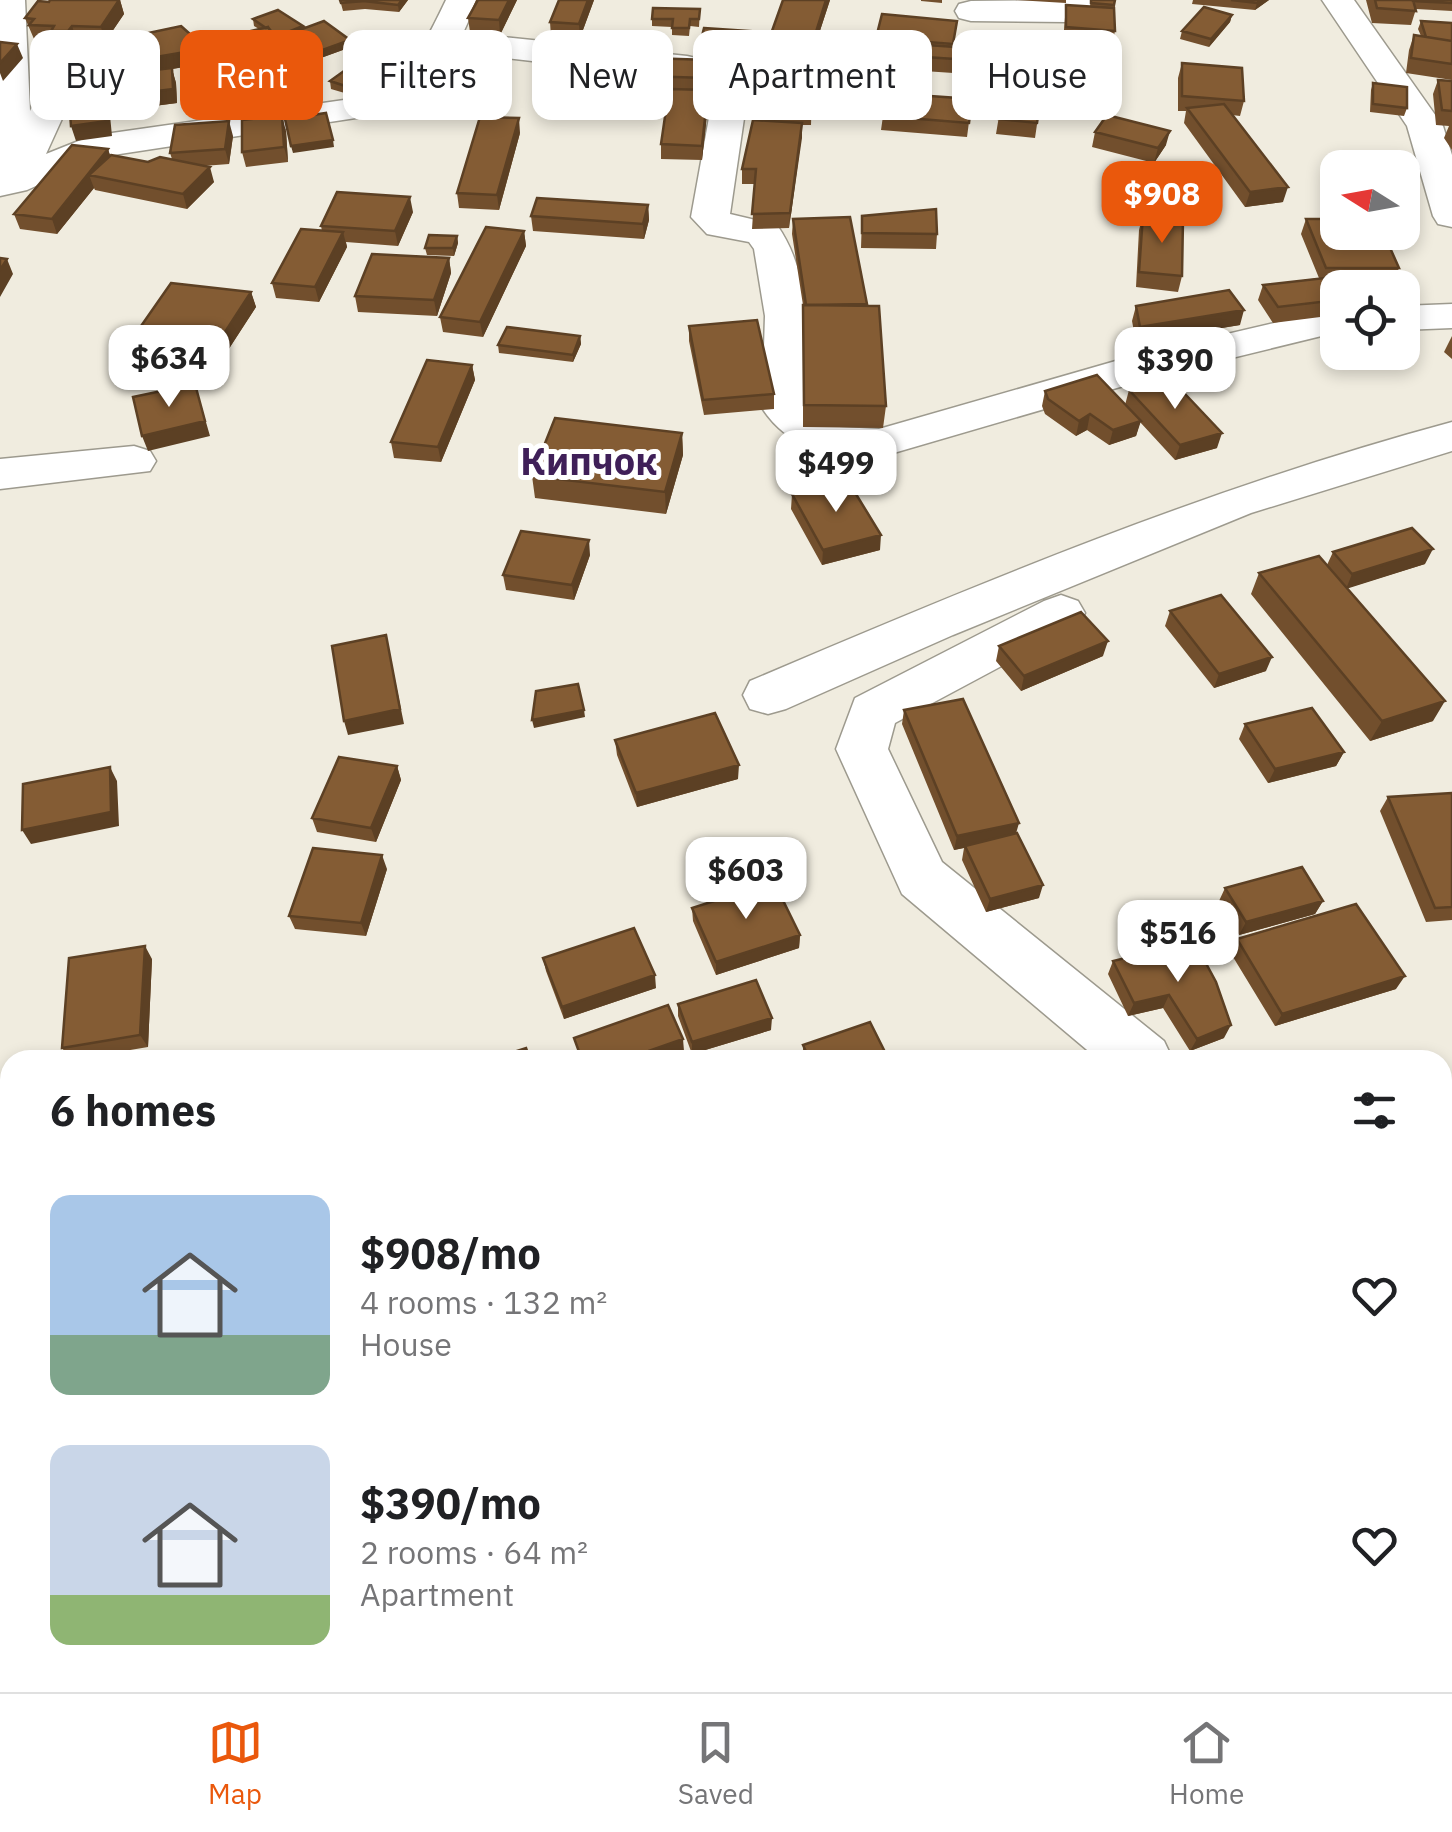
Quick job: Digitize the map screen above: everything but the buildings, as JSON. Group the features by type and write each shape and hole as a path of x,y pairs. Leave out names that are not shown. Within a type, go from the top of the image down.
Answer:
{"street":[{"path":"5,190 9,0"},
{"path":"5,190 100,0"},
{"path":"448,30 462,0"},
{"path":"971,12 1067,12 1077,10 1084,0"},
{"path":"1338,0 1425,126 1452,216"},
{"path":"512,48 717,70 728,78 732,86 710,217 721,226 763,233 776,248 782,277 784,408 819,439 842,444 880,443 1148,365 1320,324"},
{"path":"5,190 91,148 343,111"},
{"path":"1420,317 1452,316"},
{"path":"768,695 936,622 1235,502 1452,436"},
{"path":"0,474 134,461"},
{"path":"1061,613 872,712 862,749 922,878 1131,1050"}],"district":[{"name":"Кипчок","path":"589,462"}]}
